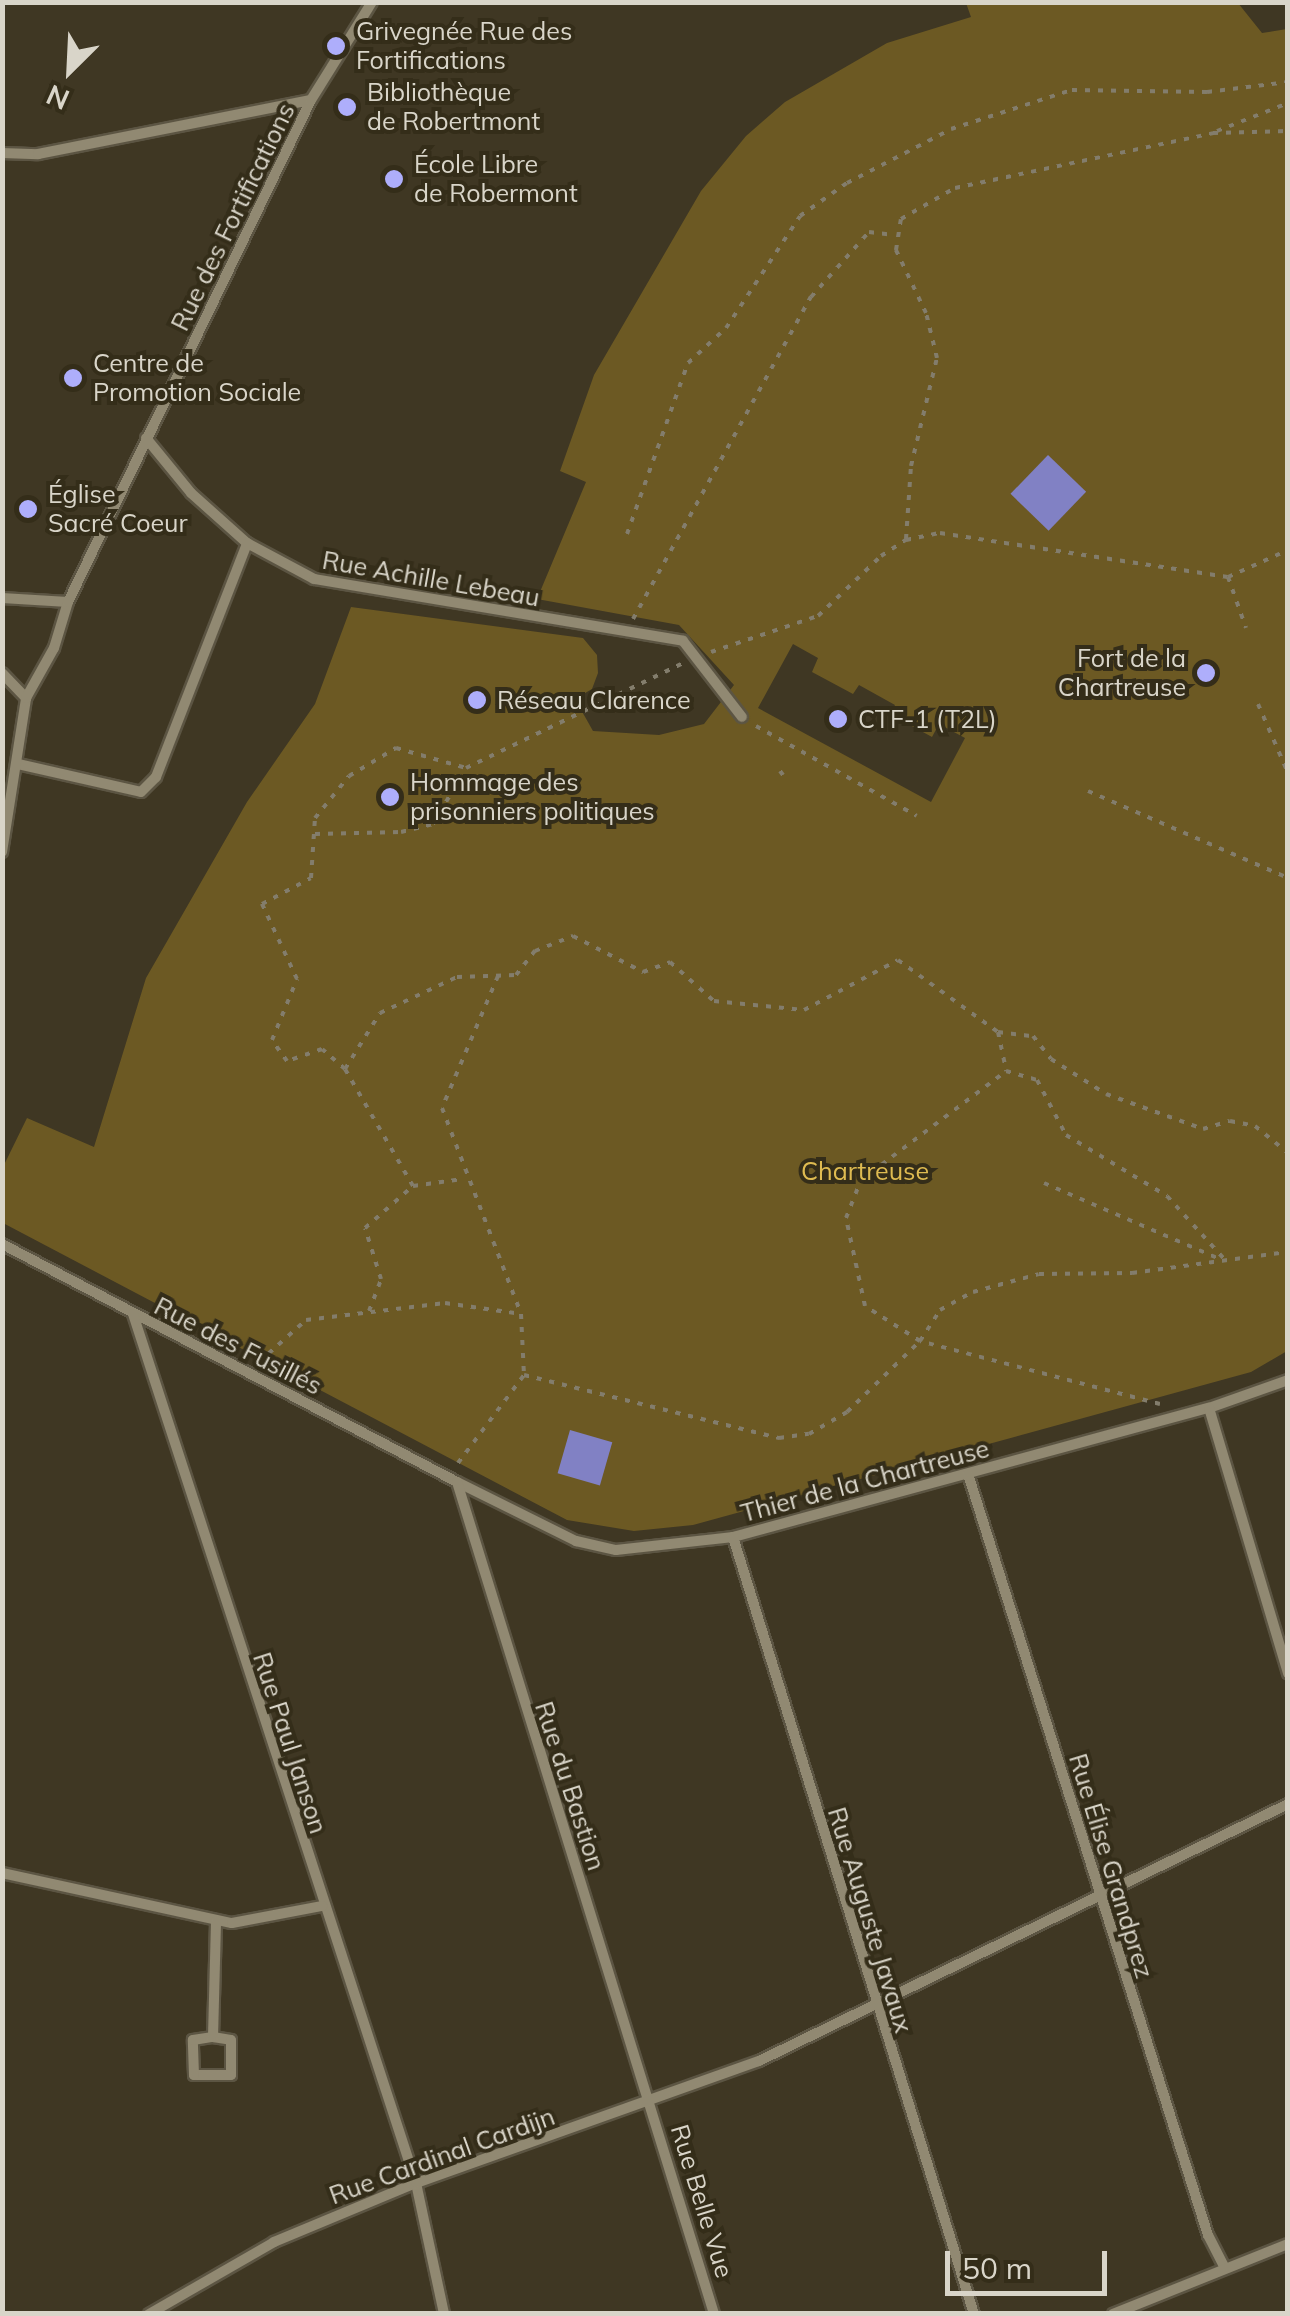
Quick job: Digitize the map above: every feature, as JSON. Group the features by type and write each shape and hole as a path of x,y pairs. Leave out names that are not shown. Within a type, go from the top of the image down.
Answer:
{"street":[{"name":"Rue des Fortifications","path":"2,852 26,698 54,648 68,602 311,100 372,2"},
{"path":"2,154 38,154 311,100"},
{"name":"Rue Achille Lebeau","path":"146,438 191,493 246,543 314,580 683,641 698,656"},
{"path":"18,764 142,792 156,777 246,543"},
{"path":"2,598 68,602"},
{"path":"698,656 742,717"},
{"path":"2,673 26,698"},
{"name":"Rue des Fusillés","path":"2,1244 456,1482"},
{"name":"Rue Paul Janson","path":"132,1314 322,1906 416,2183 444,2314"},
{"name":"Thier de la Chartreuse","path":"456,1482 576,1542 616,1550 733,1537 1209,1408 1288,1380"},
{"path":"1209,1408 1288,1672"},
{"name":"Rue Élise Grandprez","path":"968,1474 1208,2235 1224,2267"},
{"name":"Rue du Bastion","path":"456,1482 650,2101"},
{"name":"Rue Auguste Javaux","path":"733,1537 874,2008 974,2314"},
{"name":"Rue Cardinal Cardijn","path":"150,2314 274,2242 416,2183 759,2061 1288,1804"},
{"path":"2,1874 216,1921 275,1918 322,1906"},
{"path":"213,2037 216,1921"},
{"path":"213,2037 231,2040 230,2075 194,2074 193,2040 213,2037"},
{"name":"Rue Belle Vue","path":"650,2101 714,2314"},
{"path":"1112,2314 1288,2244"}],"path":[{"path":"627,534 645,498 680,377 726,328 800,216 847,183 951,129 1072,90 1206,92 1288,82"},
{"path":"894,236 910,211 955,188 1213,133 1288,103"},
{"path":"1213,133 1288,131"},
{"path":"626,632 818,286 869,232 894,236"},
{"path":"894,236 934,335 937,358 911,466 906,540"},
{"path":"315,834 401,832 432,824 466,768 698,656 818,616 906,540 940,532 1228,577 1288,550"},
{"path":"1228,577 1246,628"},
{"path":"1258,704 1288,773"},
{"path":"742,717 918,816"},
{"path":"413,1186 345,1069 322,1050 288,1060 272,1040 297,979 262,904 312,878 315,818 339,787 396,748 466,768"},
{"path":"1088,791 1288,878"},
{"path":"345,1069 380,1013 457,977 516,976 535,951 573,936 643,972 670,962 714,1001 804,1010 898,960 998,1032 1033,1036 1050,1059 1106,1094 1203,1129 1230,1121 1255,1126 1288,1152"},
{"path":"456,1482 458,1462 524,1375 520,1314 442,1108 498,976"},
{"path":"998,1032 1006,1071"},
{"path":"1006,1071 1037,1080 1066,1135 1166,1196 1225,1260"},
{"path":"1006,1071 861,1180 846,1218 865,1306 920,1340 1179,1414"},
{"path":"369,1310 380,1279 365,1228 413,1186 466,1179"},
{"path":"1044,1184 1225,1260"},
{"path":"524,1375 779,1438 809,1434 848,1412 920,1340 940,1310 973,1292 1039,1274 1132,1273 1288,1252"},
{"path":"250,1375 268,1350 306,1320 445,1304 520,1314"}],"green space":[{"name":"Chartreuse","path":"966,3 1238,3 1262,33 1287,29 1287,1351 1251,1372 693,1525 634,1531 567,1520 3,1223 2,1169 27,1118 94,1147 146,978 247,802 315,704 351,607 583,638 597,655 598,673 592,689 575,699 593,731 659,735 704,724 734,685 679,625 537,599 586,482 560,471 594,375 701,191 746,136 785,102 887,43 971,17","holes":["793,644 818,658 812,672 853,694 859,685 895,705 890,714 932,737 939,724 965,738 931,802 758,708"]}],"water":[{"path":"1048,455 1086,492 1049,531 1010,494"},
{"path":"570,1430 612,1442 600,1485 558,1473"}],"place":[{"name":"Grivegnée Rue des Fortifications","path":"336,46"},
{"name":"Bibliothèque de Robertmont","path":"347,107"},
{"name":"École Libre de Robermont","path":"394,179"},
{"name":"Centre de Promotion Sociale","path":"73,378"},
{"name":"Église Sacré Coeur","path":"28,509"},
{"name":"Fort de la Chartreuse","path":"1206,673"},
{"name":"Réseau Clarence","path":"477,700"},
{"name":"CTF-1 (T2L)","path":"838,719"},
{"name":"Hommage des prisonniers politiques","path":"390,797"}]}
